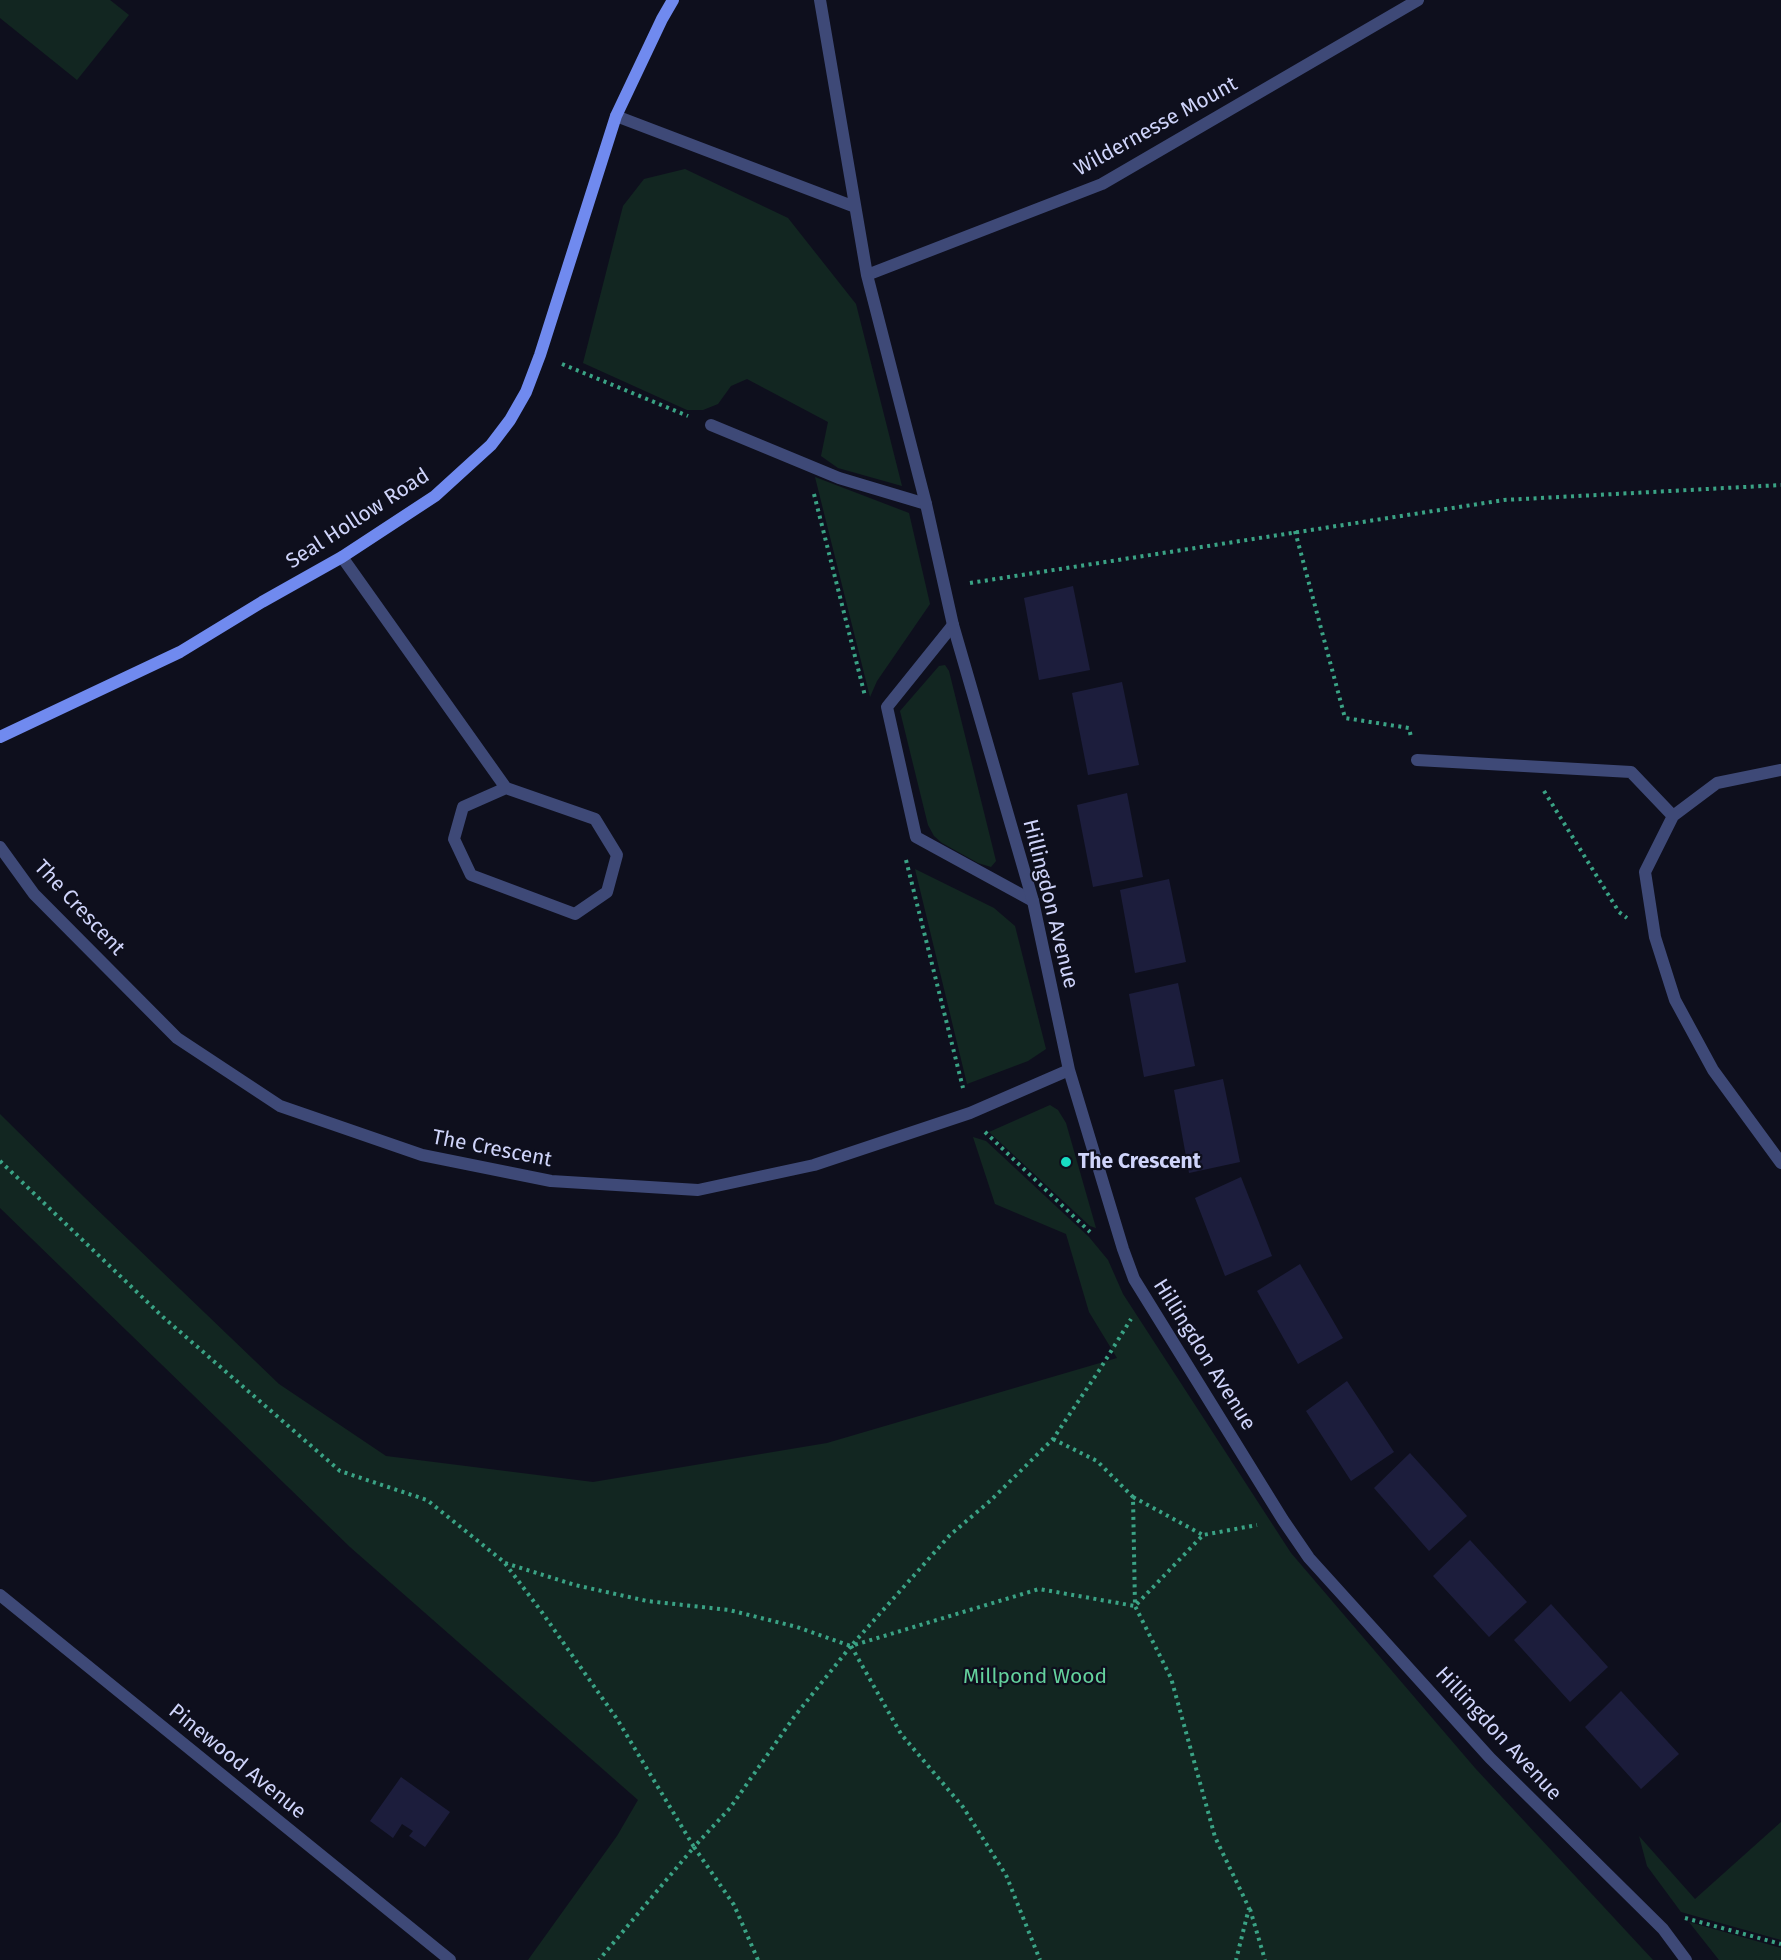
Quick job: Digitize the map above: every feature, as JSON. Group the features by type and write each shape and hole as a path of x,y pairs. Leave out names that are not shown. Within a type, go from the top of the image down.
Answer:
{"main road":[{"name":"Seal Hollow Road","path":"0,737 180,652 342,556 435,496 490,445 510,420 526,392 540,355 616,116 673,0"}],"street":[{"name":"Hillingdon Avenue","path":"820,0 867,275 926,504 953,625 1033,901 1069,1070 1122,1249 1134,1279 1283,1520 1309,1558 1490,1758 1663,1929 1686,1960"},
{"name":"Wildernesse Mount","path":"867,275 1102,183 1418,0"},
{"path":"616,116 855,207"},
{"path":"711,425 839,478 926,504"},
{"path":"342,556 506,788 595,819 617,855 607,892 575,914 471,875 454,839 463,807 506,788"},
{"path":"953,625 887,707 916,837 1033,901"},
{"path":"1417,760 1631,772 1673,816"},
{"path":"1781,770 1717,783 1673,816 1645,872 1655,937 1675,1000 1713,1070 1781,1163"},
{"name":"The Crescent","path":"0,847 34,894 177,1038 280,1106 422,1155 551,1181 698,1190 814,1165 970,1113 1069,1070"},
{"name":"Pinewood Avenue","path":"0,1595 450,1960"}],"path":[{"path":"540,355 711,425"},
{"path":"806,464 866,701 887,707"},
{"path":"945,587 1504,500 1781,485"},
{"path":"1294,531 1345,718 1409,728 1417,760"},
{"path":"1529,766 1619,912 1655,937"},
{"path":"916,837 904,855 970,1113 986,1134 1090,1233 1122,1249"},
{"path":"0,1161 163,1317 340,1471 427,1500 504,1563 617,1719 694,1847 734,1905 758,1960"},
{"path":"599,1960 694,1847 730,1808 794,1717 851,1646 950,1535 990,1501 1053,1439 1100,1369 1144,1296"},
{"path":"1053,1439 1097,1461 1132,1497 1203,1536"},
{"path":"1132,1497 1135,1606 1171,1678 1215,1837 1249,1908 1265,1960"},
{"path":"1135,1606 1203,1536 1283,1520"},
{"path":"504,1563 575,1585 647,1601 729,1610 797,1627 851,1646 1039,1589 1135,1606"},
{"path":"851,1646 901,1734 963,1807 1006,1875 1040,1960"},
{"path":"1236,1960 1249,1908"},
{"path":"1663,1929 1686,1917 1781,1944"}],"green space":[{"path":"0,0 110,0 129,15 77,80 0,18"},
{"path":"685,169 788,218 856,304 902,486 838,468 821,456 828,422 747,379 731,386 718,404 703,410 687,410 583,363 623,206 644,179"},
{"path":"815,477 909,513 930,604 877,681 870,697"},
{"path":"945,665 949,671 996,861 991,867 978,863 934,836 928,825 900,711 939,666"},
{"path":"915,869 994,908 1015,926 1046,1049 1028,1061 967,1084"},
{"path":"1050,1105 1058,1110 1066,1123 1096,1228 1090,1226 989,1132"},
{"name":"Millpond Wood","path":"0,1114 279,1384 386,1456 593,1482 827,1443 1117,1358 1089,1312 1066,1234 995,1204 973,1137 986,1141 1089,1237 1108,1260 1123,1294 1291,1553 1475,1768 1653,1960 528,1960 617,1836 638,1800 350,1547 0,1208"},
{"path":"1781,1822 1781,1940 1681,1912 1647,1866 1639,1836 1695,1899"},
{"path":"1689,1922 1781,1948 1781,1960 1719,1960"}],"building":[{"path":"1073,586 1090,670 1039,680 1024,598"},
{"path":"1122,682 1139,765 1088,775 1072,693"},
{"path":"1127,793 1143,877 1093,887 1077,805"},
{"path":"1169,879 1186,962 1135,973 1120,890"},
{"path":"1178,983 1195,1066 1144,1077 1129,994"},
{"path":"1223,1079 1240,1162 1189,1173 1174,1090"},
{"path":"1241,1177 1272,1256 1225,1276 1195,1198"},
{"path":"1300,1264 1343,1338 1298,1364 1257,1291"},
{"path":"1347,1381 1394,1452 1351,1481 1306,1411"},
{"path":"1410,1453 1467,1516 1429,1551 1374,1488"},
{"path":"1470,1540 1527,1602 1489,1637 1433,1576"},
{"path":"1551,1604 1608,1667 1570,1702 1514,1640"},
{"path":"1621,1691 1679,1754 1641,1789 1585,1727"},
{"path":"401,1777 450,1812 425,1847 409,1836 413,1831 402,1824 393,1838 370,1821"}],"place":[{"name":"The Crescent","path":"1066,1162"}]}
